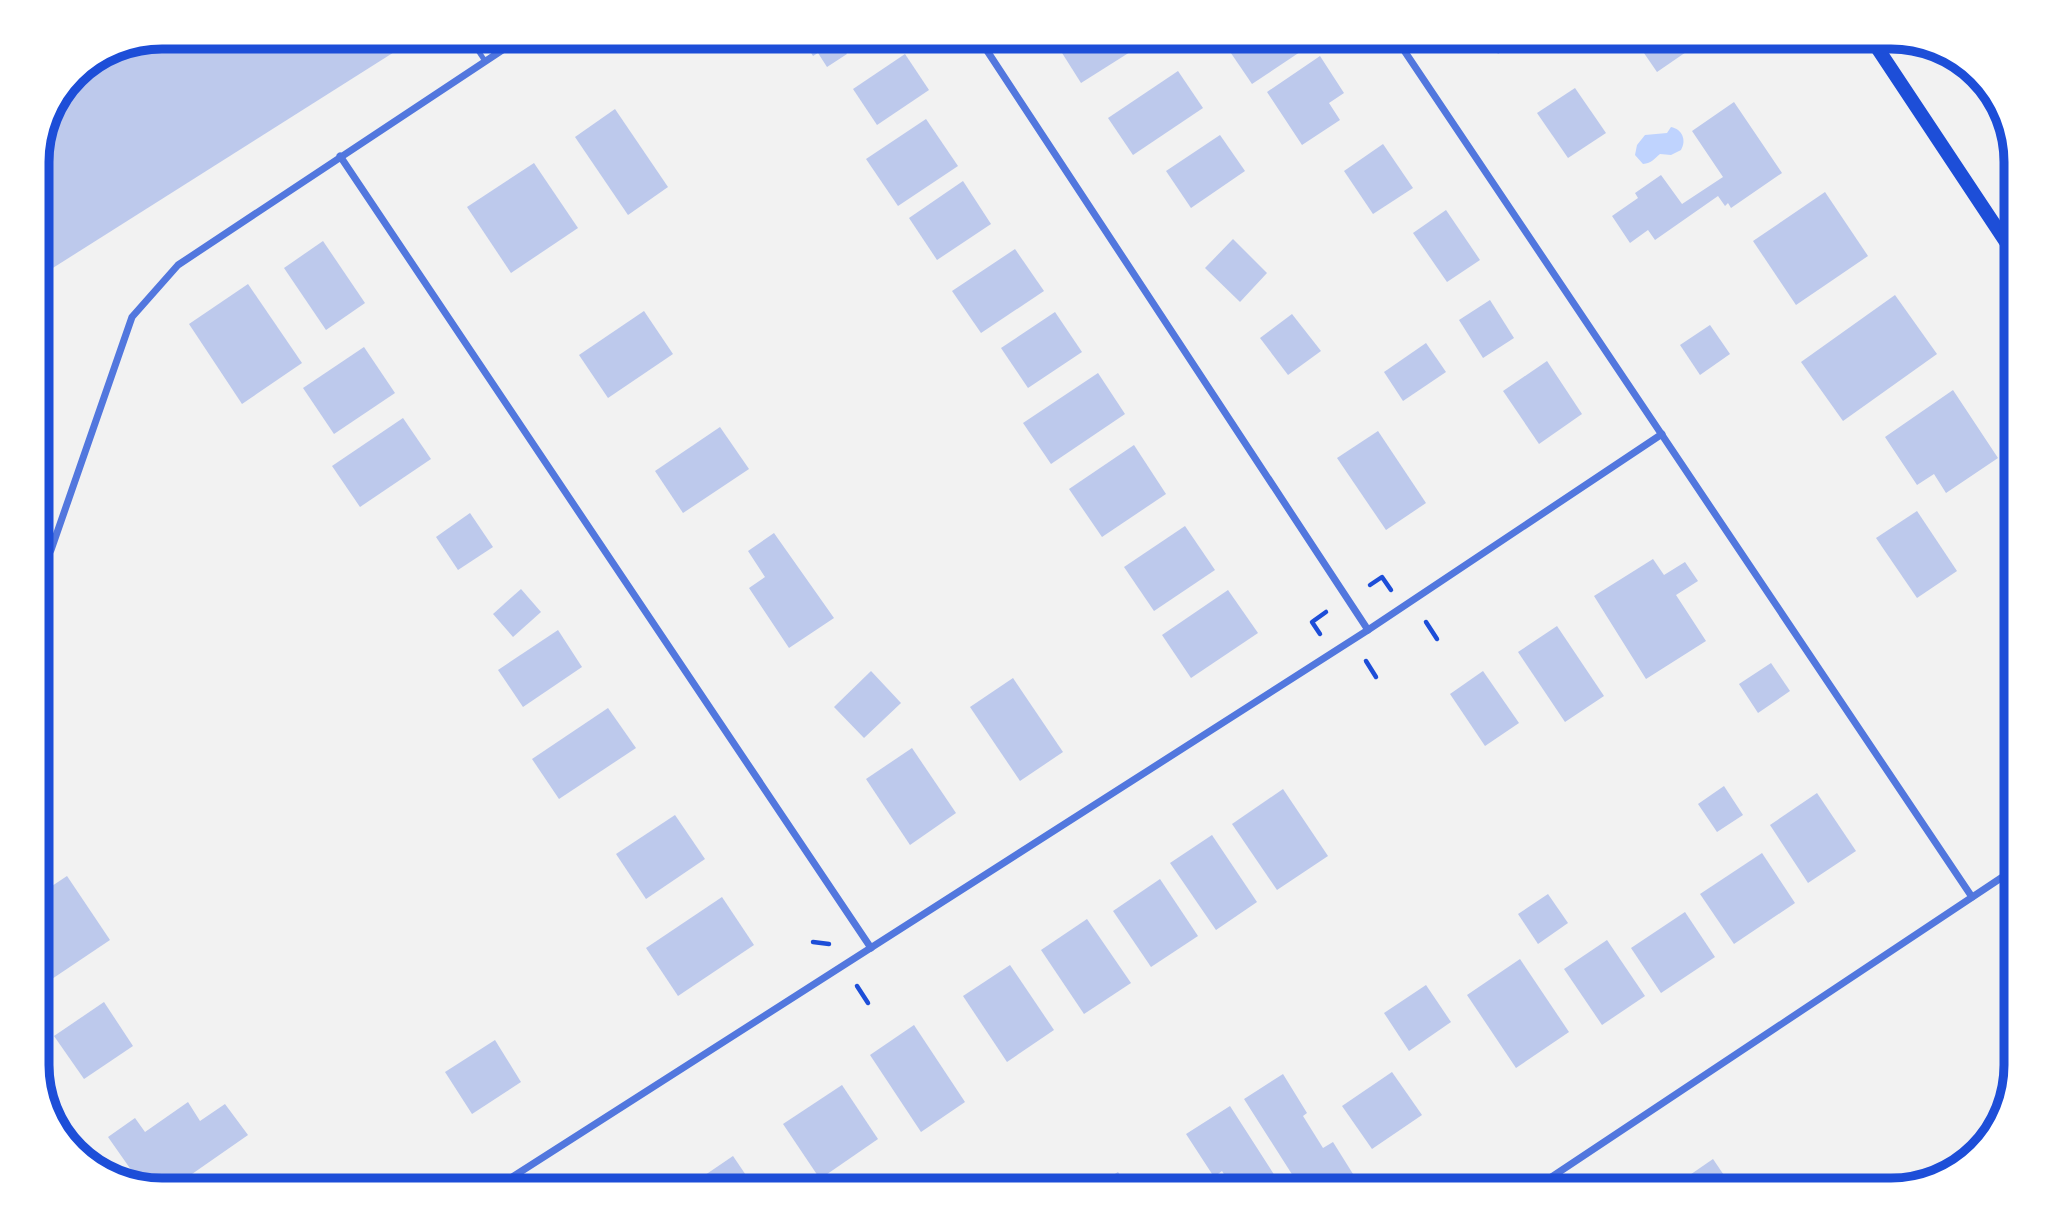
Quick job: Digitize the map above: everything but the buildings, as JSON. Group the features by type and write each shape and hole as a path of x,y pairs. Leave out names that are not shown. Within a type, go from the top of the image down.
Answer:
{"main road":[{"path":"1878,49 2004,239"}],"street":[{"path":"49,554 132,317 178,265 504,49"},
{"path":"986,49 1368,630"},
{"path":"1403,49 1972,897"},
{"path":"340,156 871,948"},
{"path":"511,1178 1368,630 1662,434"},
{"path":"1550,1178 2004,876"}],"lane":[{"path":"477,49 485,61"}],"path":[{"path":"1370,585 1382,577 1391,590"},
{"path":"1320,634 1312,622 1326,612"},
{"path":"1426,622 1437,639"},
{"path":"1366,661 1376,677"},
{"path":"813,942 829,944"},
{"path":"857,986 868,1003"}],"water":[{"path":"1671,127 1682,135 1684,142 1681,150 1671,155 1660,154 1651,162 1643,164 1635,155 1637,145 1645,135 1667,133"}]}
